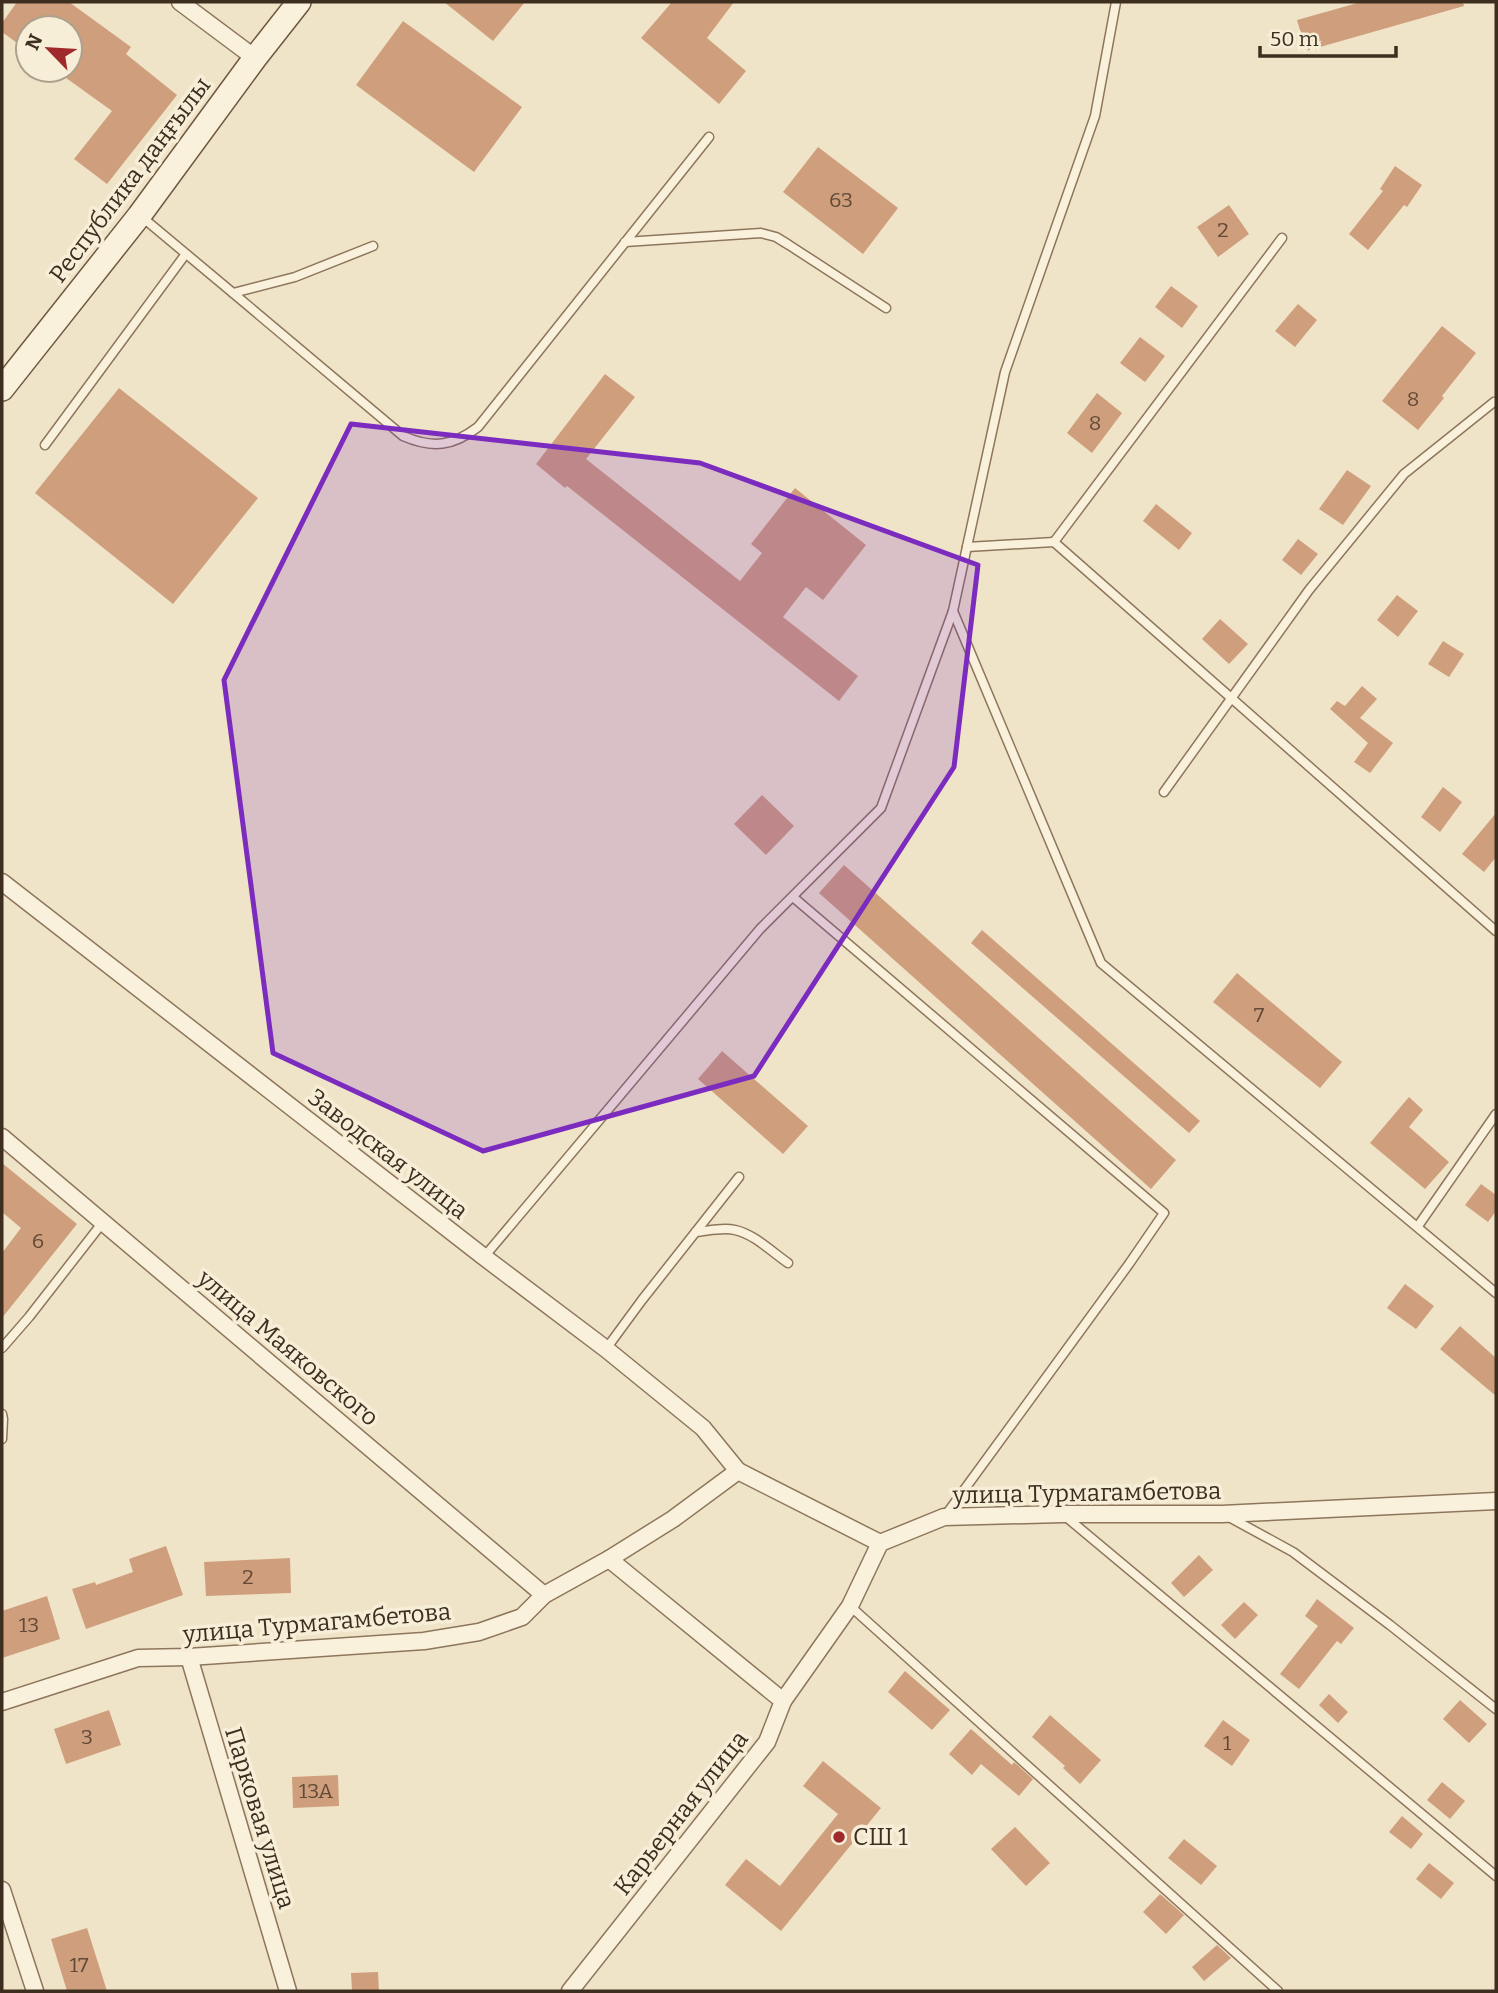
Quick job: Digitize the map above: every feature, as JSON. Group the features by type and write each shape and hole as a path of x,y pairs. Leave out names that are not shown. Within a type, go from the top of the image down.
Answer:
{"main road":[{"name":"Республика даңғылы","path":"2,389 139,215 255,58 291,4"}],"street":[{"path":"180,2 255,58"},
{"name":"Заводская улица","path":"2,882 606,1349 702,1428 738,1471"},
{"name":"улица Маяковского","path":"2,1137 544,1595"},
{"path":"738,1471 880,1543"},
{"name":"улица Турмагамбетова","path":"2,1702 138,1658 424,1641 479,1632 523,1617 544,1595 673,1519 738,1471"},
{"name":"улица Турмагамбетова","path":"880,1543 944,1517 1222,1514 1496,1501"},
{"name":"Карьерная улица","path":"570,1991 767,1742 783,1701 849,1606 880,1543"},
{"path":"609,1559 783,1701"},
{"name":"Парковая улица","path":"189,1657 288,1991"},
{"path":"2,1890 35,1991"}],"lane":[{"path":"484,1257 760,929 881,808 953,611 1005,372 1095,116 1116,2"},
{"path":"139,215 403,436 428,445 441,444 455,441 478,427 709,137"},
{"path":"625,242 761,233 776,237 886,308"},
{"path":"1054,542 1282,238"},
{"path":"233,293 295,277 373,246"},
{"path":"45,444 186,255"},
{"path":"1164,792 1309,590 1404,474 1494,402"},
{"path":"967,547 1054,542 1496,931"},
{"path":"953,611 1101,962 1496,1293"},
{"path":"793,897 1164,1213 944,1517"},
{"path":"1418,1226 1496,1114"},
{"path":"606,1349 739,1177"},
{"path":"2,1348 103,1222"},
{"path":"696,1232 721,1229 748,1234 788,1263"},
{"path":"2,1414 2,1439"},
{"path":"1062,1514 1496,1876"},
{"path":"1222,1514 1293,1552 1496,1709"},
{"path":"849,1606 1278,1991"}],"highlighted area":[{"path":"351,424 700,463 978,565 954,767 754,1076 483,1151 273,1053 224,680"}],"building":[{"path":"17,2 69,2 131,47 126,54 177,95 107,184 74,159 112,111 74,84 84,84 84,14 14,14 14,41 2,32 2,23"},
{"path":"444,2 525,2 493,41"},
{"path":"672,2 734,2 707,38 746,71 719,104 641,38"},
{"path":"1361,2 1463,2 1464,6 1306,51 1297,20"},
{"path":"403,21 522,107 474,172 356,85"},
{"path":"818,147 898,208 863,254 783,192"},
{"path":"1395,166 1422,185 1407,207 1404,205 1368,250 1349,234 1383,191 1380,189"},
{"path":"1229,205 1249,234 1218,257 1197,227"},
{"path":"1171,286 1198,306 1182,328 1155,307"},
{"path":"1298,304 1317,320 1295,347 1275,331"},
{"path":"1442,326 1476,353 1418,430 1382,401"},
{"path":"1140,337 1165,356 1145,382 1120,363"},
{"path":"605,374 635,397 586,459 740,581 762,553 751,544 795,488 866,545 823,600 806,587 783,617 858,676 839,701 536,464"},
{"path":"119,388 258,498 173,604 35,493"},
{"path":"1097,393 1122,413 1092,453 1067,433"},
{"path":"1347,470 1371,486 1343,525 1319,509"},
{"path":"1156,504 1192,533 1179,550 1143,521"},
{"path":"1298,539 1318,554 1301,575 1282,560"},
{"path":"1397,595 1418,611 1398,637 1377,620"},
{"path":"1220,619 1248,644 1229,664 1202,639"},
{"path":"1443,641 1464,654 1449,677 1428,664"},
{"path":"1362,686 1377,699 1360,718 1393,743 1370,773 1354,762 1368,743 1330,709 1337,701 1345,706"},
{"path":"1443,787 1462,802 1440,832 1421,817"},
{"path":"762,795 794,826 766,855 734,824"},
{"path":"1496,813 1496,857 1484,872 1462,854"},
{"path":"844,865 1176,1160 1151,1189 819,893"},
{"path":"982,930 1200,1121 1189,1133 971,943"},
{"path":"1237,973 1342,1062 1320,1088 1213,1002"},
{"path":"722,1051 808,1126 783,1154 698,1079"},
{"path":"1409,1097 1423,1110 1409,1127 1449,1162 1425,1189 1370,1143"},
{"path":"2,1163 77,1224 2,1318 2,1253 21,1228 2,1212"},
{"path":"1481,1184 1496,1195 1496,1211 1488,1222 1465,1205"},
{"path":"1405,1284 1434,1306 1416,1329 1387,1308"},
{"path":"1460,1326 1496,1358 1496,1396 1440,1349"},
{"path":"166,1546 183,1595 86,1629 72,1589 95,1582 96,1585 133,1572 129,1559"},
{"path":"1199,1555 1213,1570 1184,1597 1171,1583"},
{"path":"290,1558 291,1593 206,1596 204,1562"},
{"path":"47,1596 60,1639 2,1658 2,1611"},
{"path":"1317,1599 1354,1628 1341,1644 1337,1641 1299,1689 1280,1674 1318,1626 1305,1616"},
{"path":"1244,1602 1258,1615 1235,1639 1221,1625"},
{"path":"905,1671 950,1710 932,1730 888,1692"},
{"path":"1329,1694 1348,1712 1338,1723 1319,1705"},
{"path":"1460,1700 1487,1724 1469,1743 1443,1719"},
{"path":"109,1710 121,1745 66,1764 54,1729"},
{"path":"1050,1715 1101,1760 1080,1784 1063,1768 1065,1766 1032,1737"},
{"path":"1223,1720 1250,1740 1232,1766 1204,1746"},
{"path":"971,1729 1012,1765 1014,1762 1033,1779 1019,1796 981,1764 972,1775 949,1754"},
{"name":"СШ 1","path":"823,1761 881,1808 781,1931 725,1885 746,1859 780,1886 838,1814 803,1786"},
{"path":"338,1775 339,1806 293,1808 292,1777"},
{"path":"1442,1782 1465,1801 1450,1819 1427,1800"},
{"path":"1402,1816 1423,1834 1411,1849 1389,1832"},
{"path":"1015,1827 1050,1863 1026,1886 991,1849"},
{"path":"1184,1839 1217,1866 1201,1885 1168,1858"},
{"path":"1429,1863 1454,1883 1441,1899 1416,1879"},
{"path":"1160,1894 1184,1915 1166,1934 1143,1912"},
{"path":"87,1928 107,1991 67,1991 51,1939"},
{"path":"1217,1945 1231,1958 1204,1981 1192,1967"},
{"path":"378,1972 379,1991 352,1991 351,1973"}],"place":[{"name":"СШ 1","path":"839,1837"}]}
